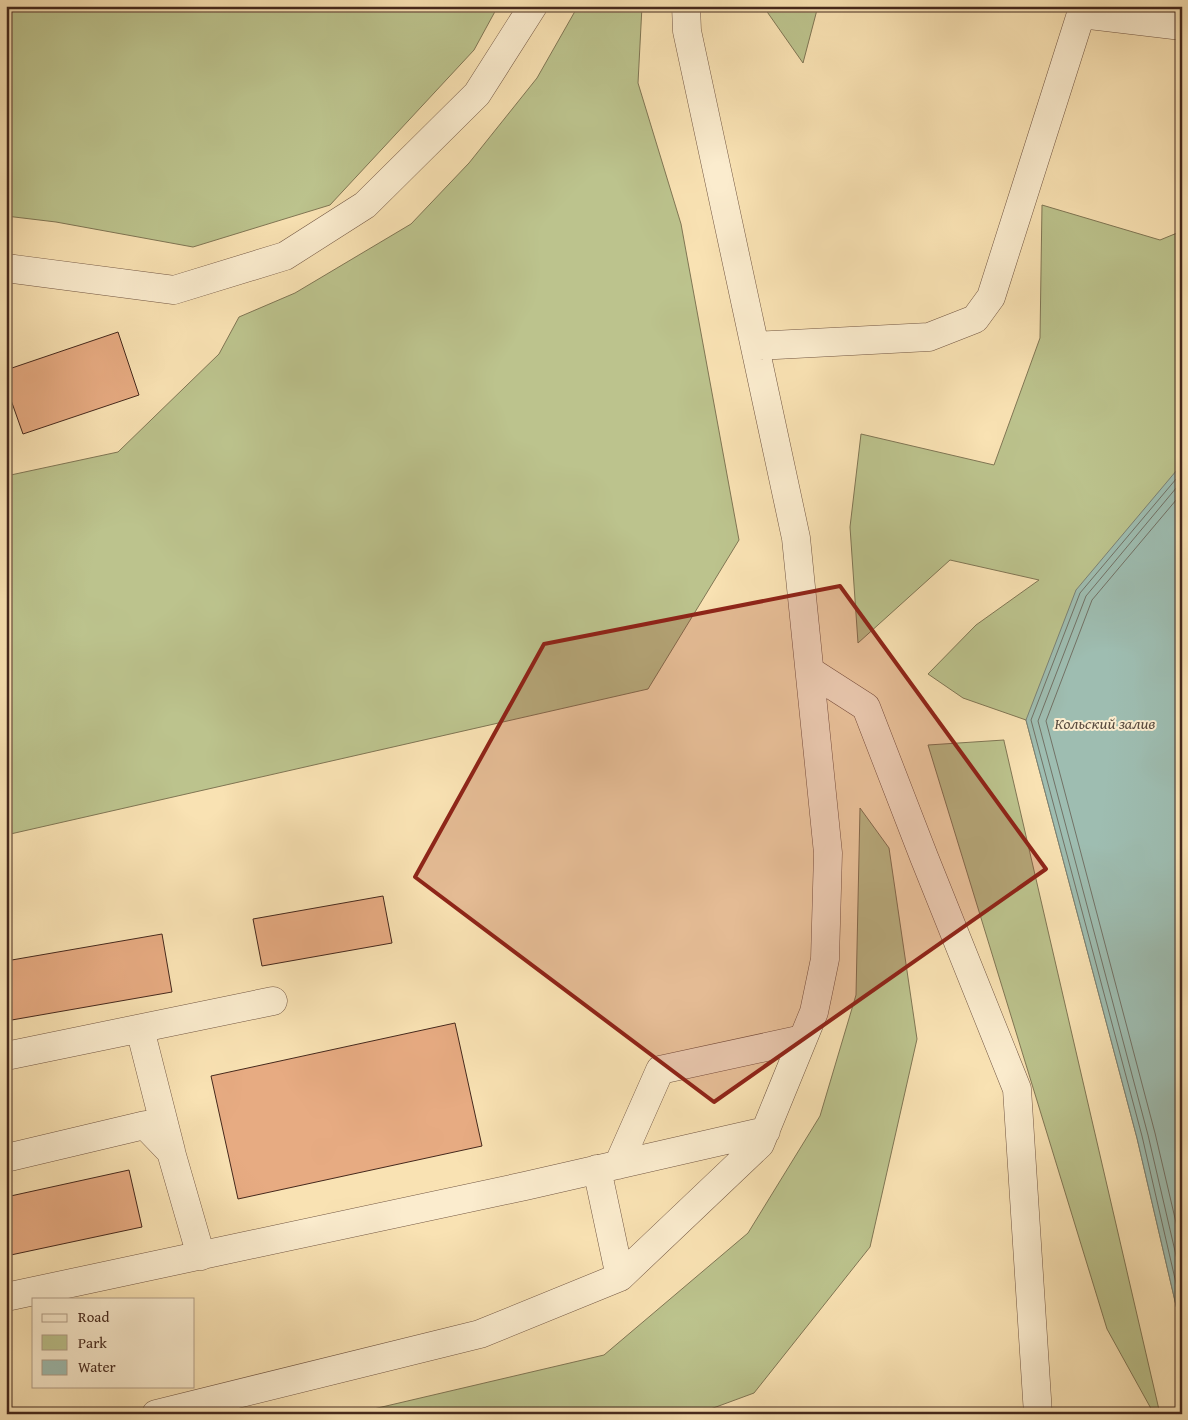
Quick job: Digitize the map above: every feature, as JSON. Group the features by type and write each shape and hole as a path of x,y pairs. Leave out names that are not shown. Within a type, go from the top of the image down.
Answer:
{"street":[{"path":"6,268 174,290 285,256 365,205 477,94 533,6"},
{"path":"156,1414 480,1334 620,1277 760,1144 814,1012 825,959 828,853 796,538 687,31 686,6"},
{"path":"755,346 929,337 976,319 991,297 1081,14 1182,26"},
{"path":"810,671 866,707 924,857 1018,1089 1038,1414"},
{"path":"6,1056 273,1002"},
{"path":"140,1029 171,1152 201,1256"},
{"path":"620,1277 608,1167 660,1070 803,1040"},
{"path":"6,1158 145,1125 171,1152"},
{"path":"6,1297 201,1256 766,1131"}],"highlighted area":[{"path":"840,586 1046,869 714,1102 415,877 544,644"}],"green space":[{"path":"6,6 498,6 474,50 330,205 193,247 56,222 6,216"},
{"path":"578,6 642,6 638,83 681,224 739,540 648,689 6,835 6,476 118,452 219,354 239,317 295,293 411,224 469,163 537,78"},
{"path":"763,6 818,6 803,63"},
{"path":"1042,205 1160,240 1182,231 1182,1331 1137,1138 1026,720 963,698 928,674 976,625 1039,580 950,560 858,643 850,527 861,434 994,465 1040,338"},
{"path":"1004,740 1160,1414 1154,1414 1107,1329 928,745"},
{"path":"860,808 889,848 917,1039 870,1247 754,1393 697,1414 352,1414 604,1355 748,1233 820,1116 856,995"}],"water":[{"name":"Кольский залив","path":"1182,464 1182,1331 1137,1138 1026,720 1076,590"}],"building":[{"path":"118,332 139,395 23,434 6,386 6,370"},
{"path":"383,896 392,943 262,966 253,919"},
{"path":"162,934 172,992 6,1021 6,961"},
{"path":"455,1023 482,1146 238,1199 211,1076"},
{"path":"129,1170 142,1227 6,1256 6,1197"}]}
